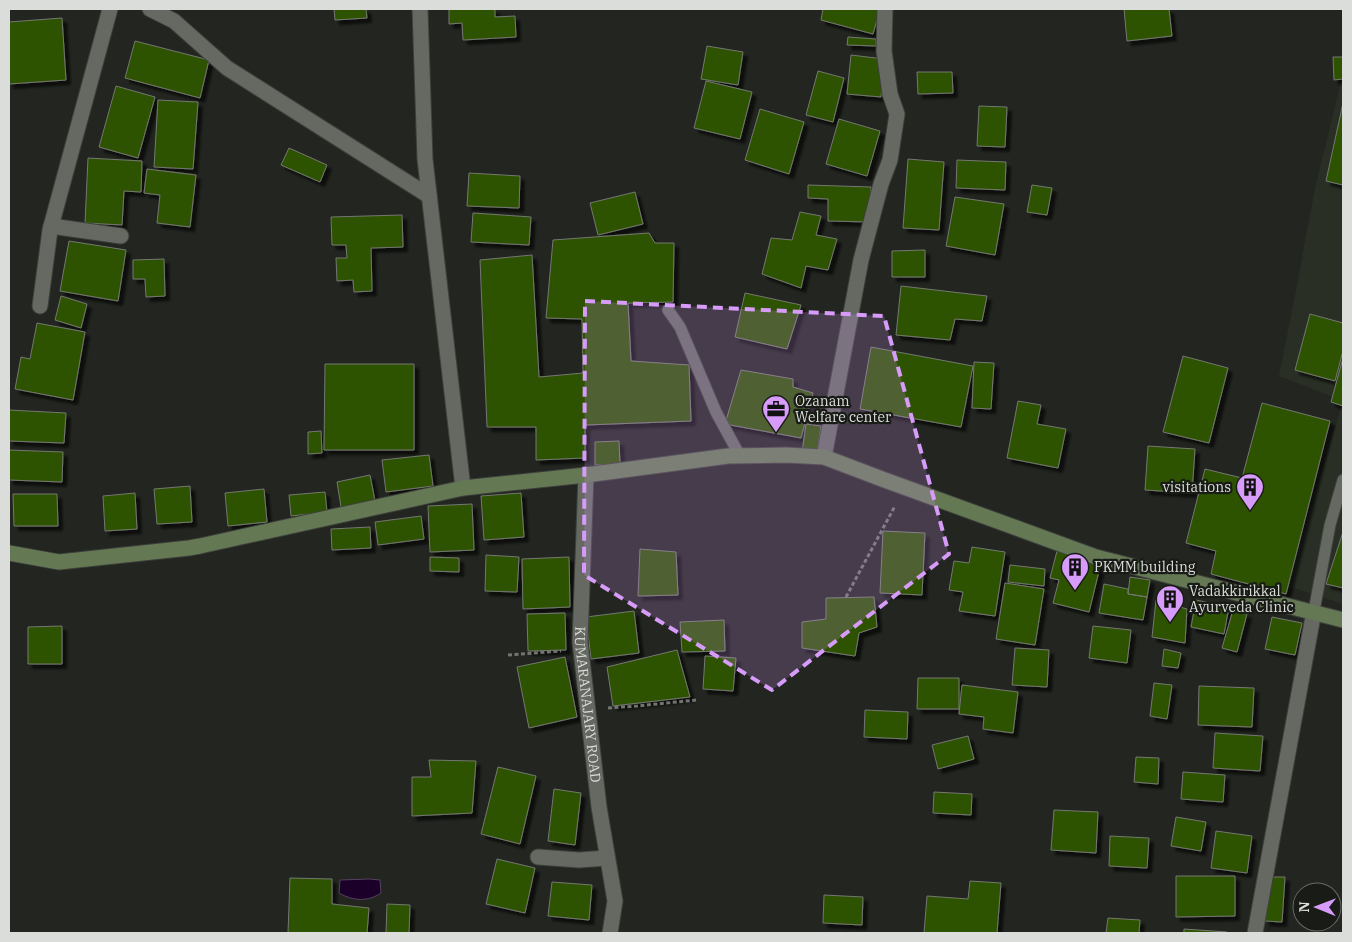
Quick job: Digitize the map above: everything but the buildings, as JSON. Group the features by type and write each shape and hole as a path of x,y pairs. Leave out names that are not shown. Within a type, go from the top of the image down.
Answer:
{"street":[{"path":"40,306 51,226 110,9"},
{"path":"150,9 174,21 227,68 430,196"},
{"path":"420,9 426,159 463,488"},
{"path":"824,457 861,260 881,184 890,160 897,114 890,94 884,51 885,9"},
{"path":"51,226 122,236"},
{"path":"9,553 59,562 200,546 463,488 586,475 728,456 786,455 824,457 1096,557 1314,611 1343,620"},
{"name":"KUMARANAJARY ROAD","path":"586,475 580,642 599,807 615,901 610,933"},
{"path":"1255,933 1314,611"},
{"path":"538,857 579,860 608,858"}],"lane":[{"path":"668,310 680,327 716,412 740,456"},
{"path":"1314,611 1330,525 1343,480"}],"path":[{"path":"846,597 905,488"},
{"path":"508,655 581,650"},
{"path":"588,709 696,700"}],"highlighted area":[{"path":"585,301 884,316 949,554 772,690 584,575"}],"shaded area":[{"path":"1343,74 1343,401 1279,376 1315,188"},
{"path":"1343,401 1343,604 1288,586"},
{"path":"340,880 380,880 381,893 371,898 355,899 339,893"}],"place":[{"name":"Ozanam Welfare center","path":"776,433"},
{"name":"visitations","path":"1250,511"},
{"name":"PKMM building","path":"1075,591"},
{"name":"Vadakkirikkal Ayurveda Clinic","path":"1170,623"}]}
